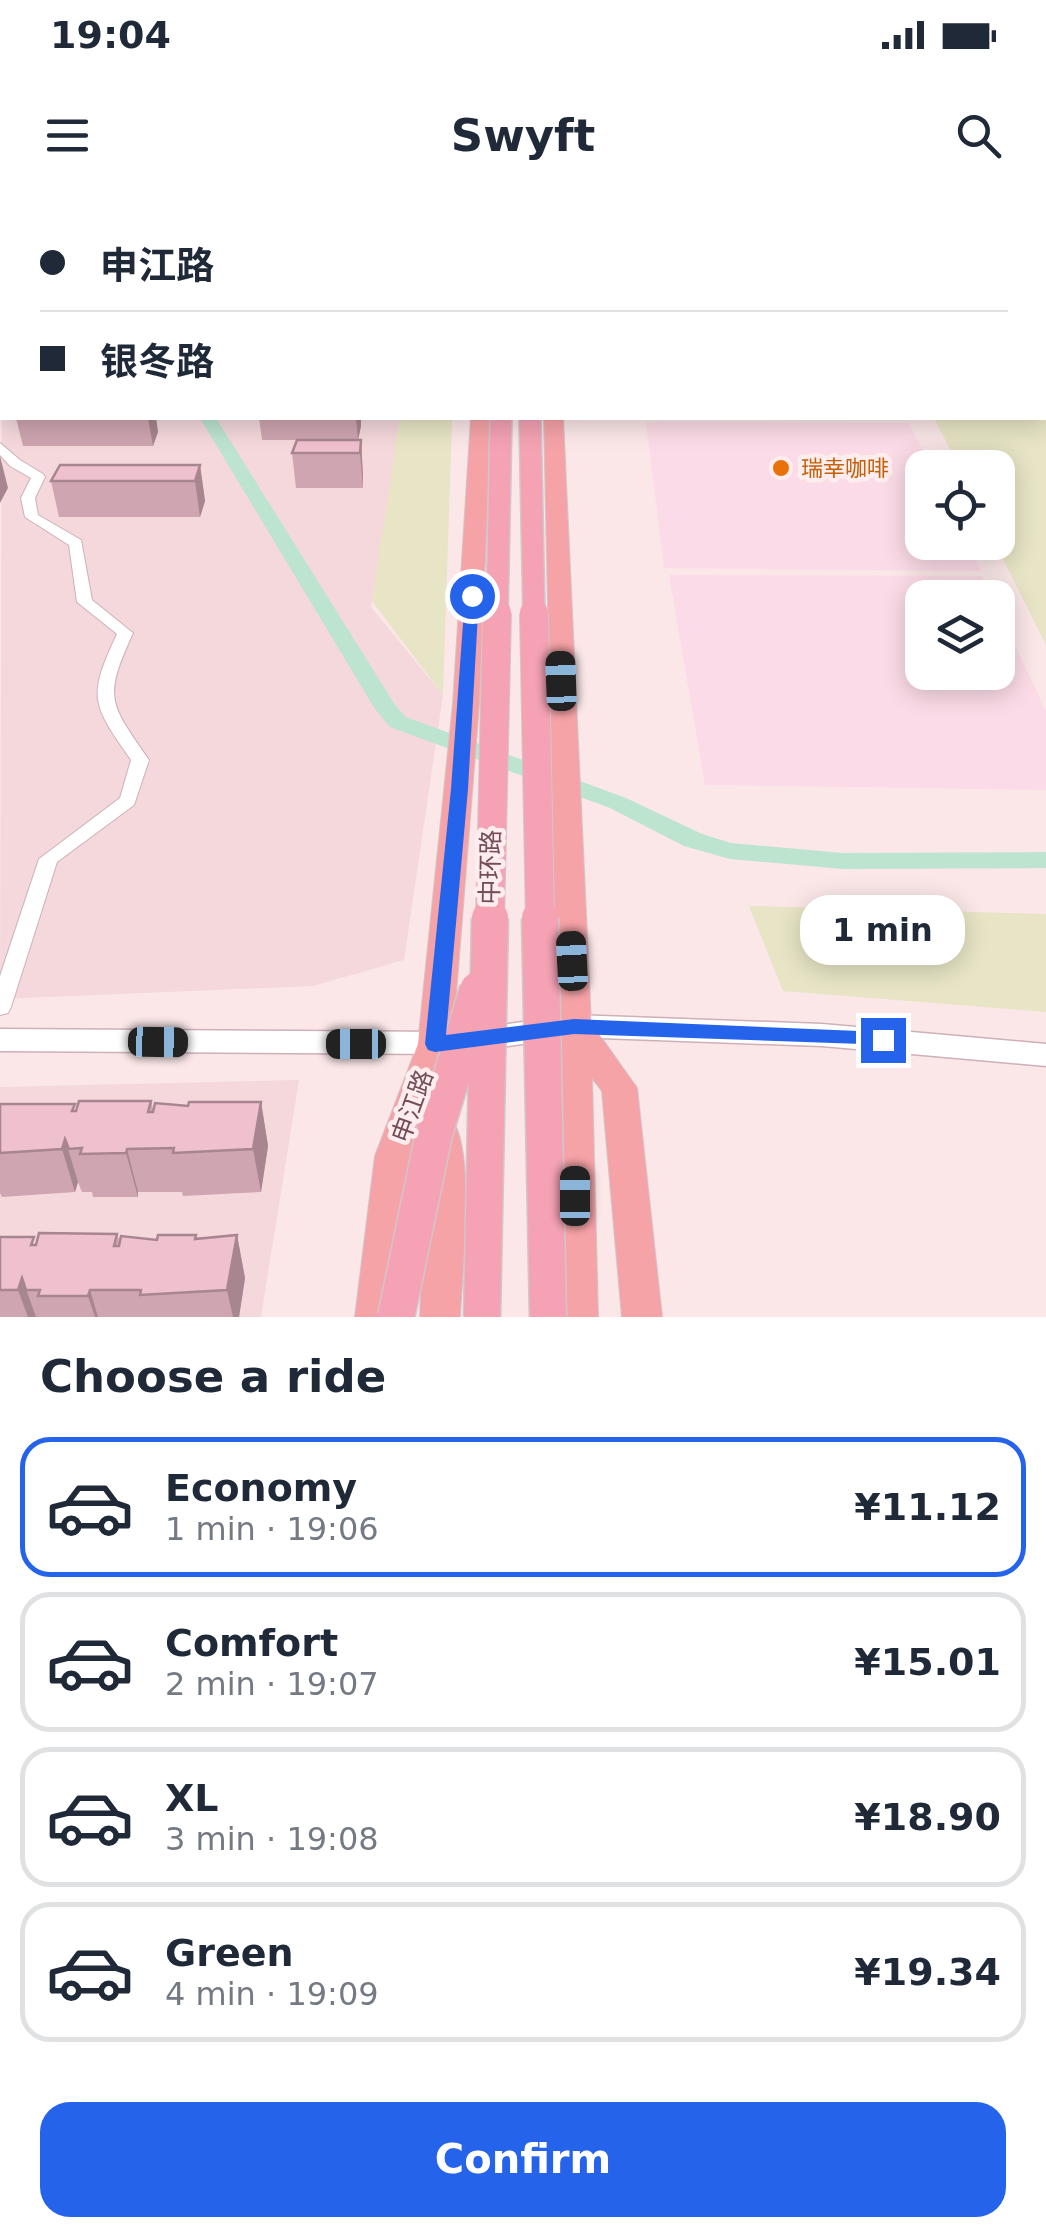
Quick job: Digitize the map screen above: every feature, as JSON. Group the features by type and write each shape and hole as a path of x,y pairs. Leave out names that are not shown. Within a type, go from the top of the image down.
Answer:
{"highway":[{"name":"中环路","path":"482,1317 501,420"},
{"name":"中环路","path":"530,420 548,1317"},
{"path":"396,1317 434,1134 488,956"},
{"path":"547,1264 562,1317"}],"main road":[{"name":"申江路","path":"375,1317 394,1156 435,1044 460,789 481,420"},
{"path":"553,420 574,1026 578,1317"},
{"path":"574,1026 619,1088 642,1317"},
{"path":"435,1044 446,1184 440,1317"}],"street":[{"path":"0,447 16,464 38,477 28,498 32,517 76,543 86,602 125,632 103,679 104,709 140,760 128,801 50,859 0,1007"},
{"path":"0,1040 435,1044 574,1026 822,1035 1046,1055"}],"shaded area":[{"path":"2,420 402,420 371,607 443,695 404,960 313,986 0,999"},
{"path":"400,420 452,420 443,695 372,601"},
{"path":"935,420 1046,420 1046,645 1004,560 1015,560 1015,450 950,450"},
{"path":"646,422 909,423 922,450 905,450 905,560 976,560 981,571 664,568"},
{"path":"669,575 982,576 984,580 905,580 905,690 1015,690 1015,644 1046,711 1046,790 705,785"},
{"path":"749,906 1046,914 1046,1012 783,991"},
{"path":"299,1080 261,1317 0,1317 0,1087"}],"building":[{"path":"297,440 361,440 360,453 292,453"},
{"path":"60,465 200,465 195,481 51,481"},
{"path":"79,1101 151,1101 148,1112 153,1112 155,1103 188,1106 189,1102 261,1102 253,1149 173,1153 174,1148 127,1149 126,1153 80,1154 82,1148 69,1149 65,1139 62,1149 0,1153 0,1104 75,1104 72,1111 76,1111"},
{"path":"39,1233 117,1234 114,1246 119,1246 121,1236 157,1240 158,1235 196,1235 195,1239 237,1235 227,1290 140,1295 141,1290 90,1290 88,1296 38,1296 40,1290 26,1290 22,1278 18,1290 0,1290 0,1237 34,1237 31,1245 36,1245"}],"waterway":[{"path":"209,420 386,709 398,722 618,803 693,840 730,851 843,861 1046,860"}],"place":[{"name":"瑞幸咖啡","path":"781,468"}],"route":[{"path":"472,596 460,789 435,1044 574,1026 883,1040"}]}
